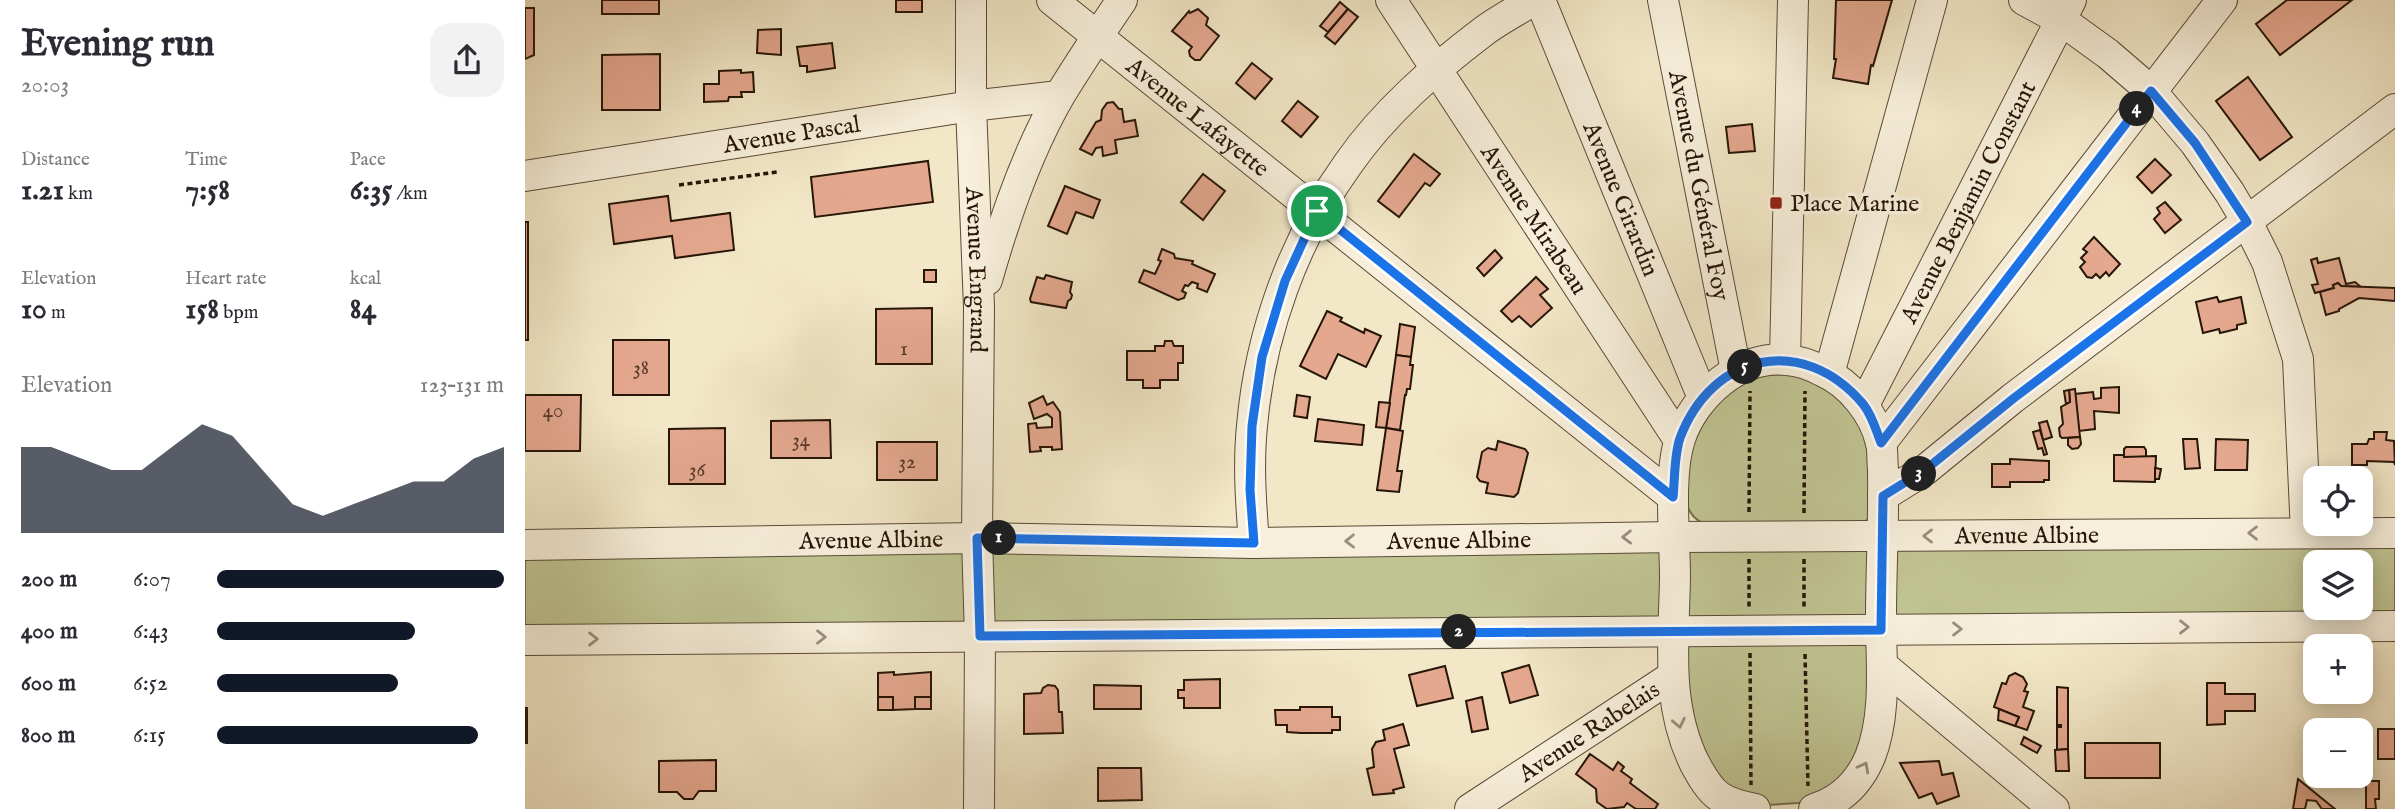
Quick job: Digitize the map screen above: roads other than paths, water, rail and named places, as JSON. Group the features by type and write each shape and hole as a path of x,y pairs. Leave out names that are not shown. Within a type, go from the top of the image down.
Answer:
{"street":[{"name":"Avenue Engrand","path":"971,0 971,106 979,307 979,809"},
{"name":"Avenue Lafayette","path":"1052,0 1673,497"},
{"path":"979,307 1000,231 1028,158 1059,96 1122,0"},
{"name":"Avenue Mirabeau","path":"1391,0 1679,440"},
{"path":"1254,543 1250,490 1252,426 1262,357 1285,281 1317,211 1348,163 1390,112 1486,29 1537,0"},
{"name":"Avenue Girardin","path":"1537,0 1703,398"},
{"name":"Avenue du Général Foy","path":"1663,0 1743,380"},
{"path":"1785,359 1794,0"},
{"path":"1817,381 1932,0"},
{"path":"2024,0 2066,10 2108,54 2151,91 2195,143 2247,222 2267,262 2298,359 2303,468"},
{"path":"1881,443 2223,0"},
{"name":"Avenue Benjamin Constant","path":"1864,405 2066,10"},
{"name":"Avenue Pascal","path":"525,176 971,106 1059,96"},
{"path":"1883,496 1925,470 2014,398 2395,108"},
{"path":"1753,809 1718,803 1682,737 1673,676 1673,497 1679,440 1703,398 1743,380 1759,362 1785,359 1806,363 1817,381 1864,405 1881,443 1882,665 1878,723 1870,756 1856,783 1835,801 1814,805"},
{"name":"Avenue Albine","path":"525,544 977,538 1254,543 1748,536 2303,533"},
{"name":"Avenue Albine","path":"2373,533 2395,533"},
{"path":"525,640 2395,626"},
{"path":"1882,665 2054,809"},
{"name":"Avenue Rabelais","path":"1470,809 1673,676"}],"place":[{"name":"Place Marine","path":"1776,203"}]}
